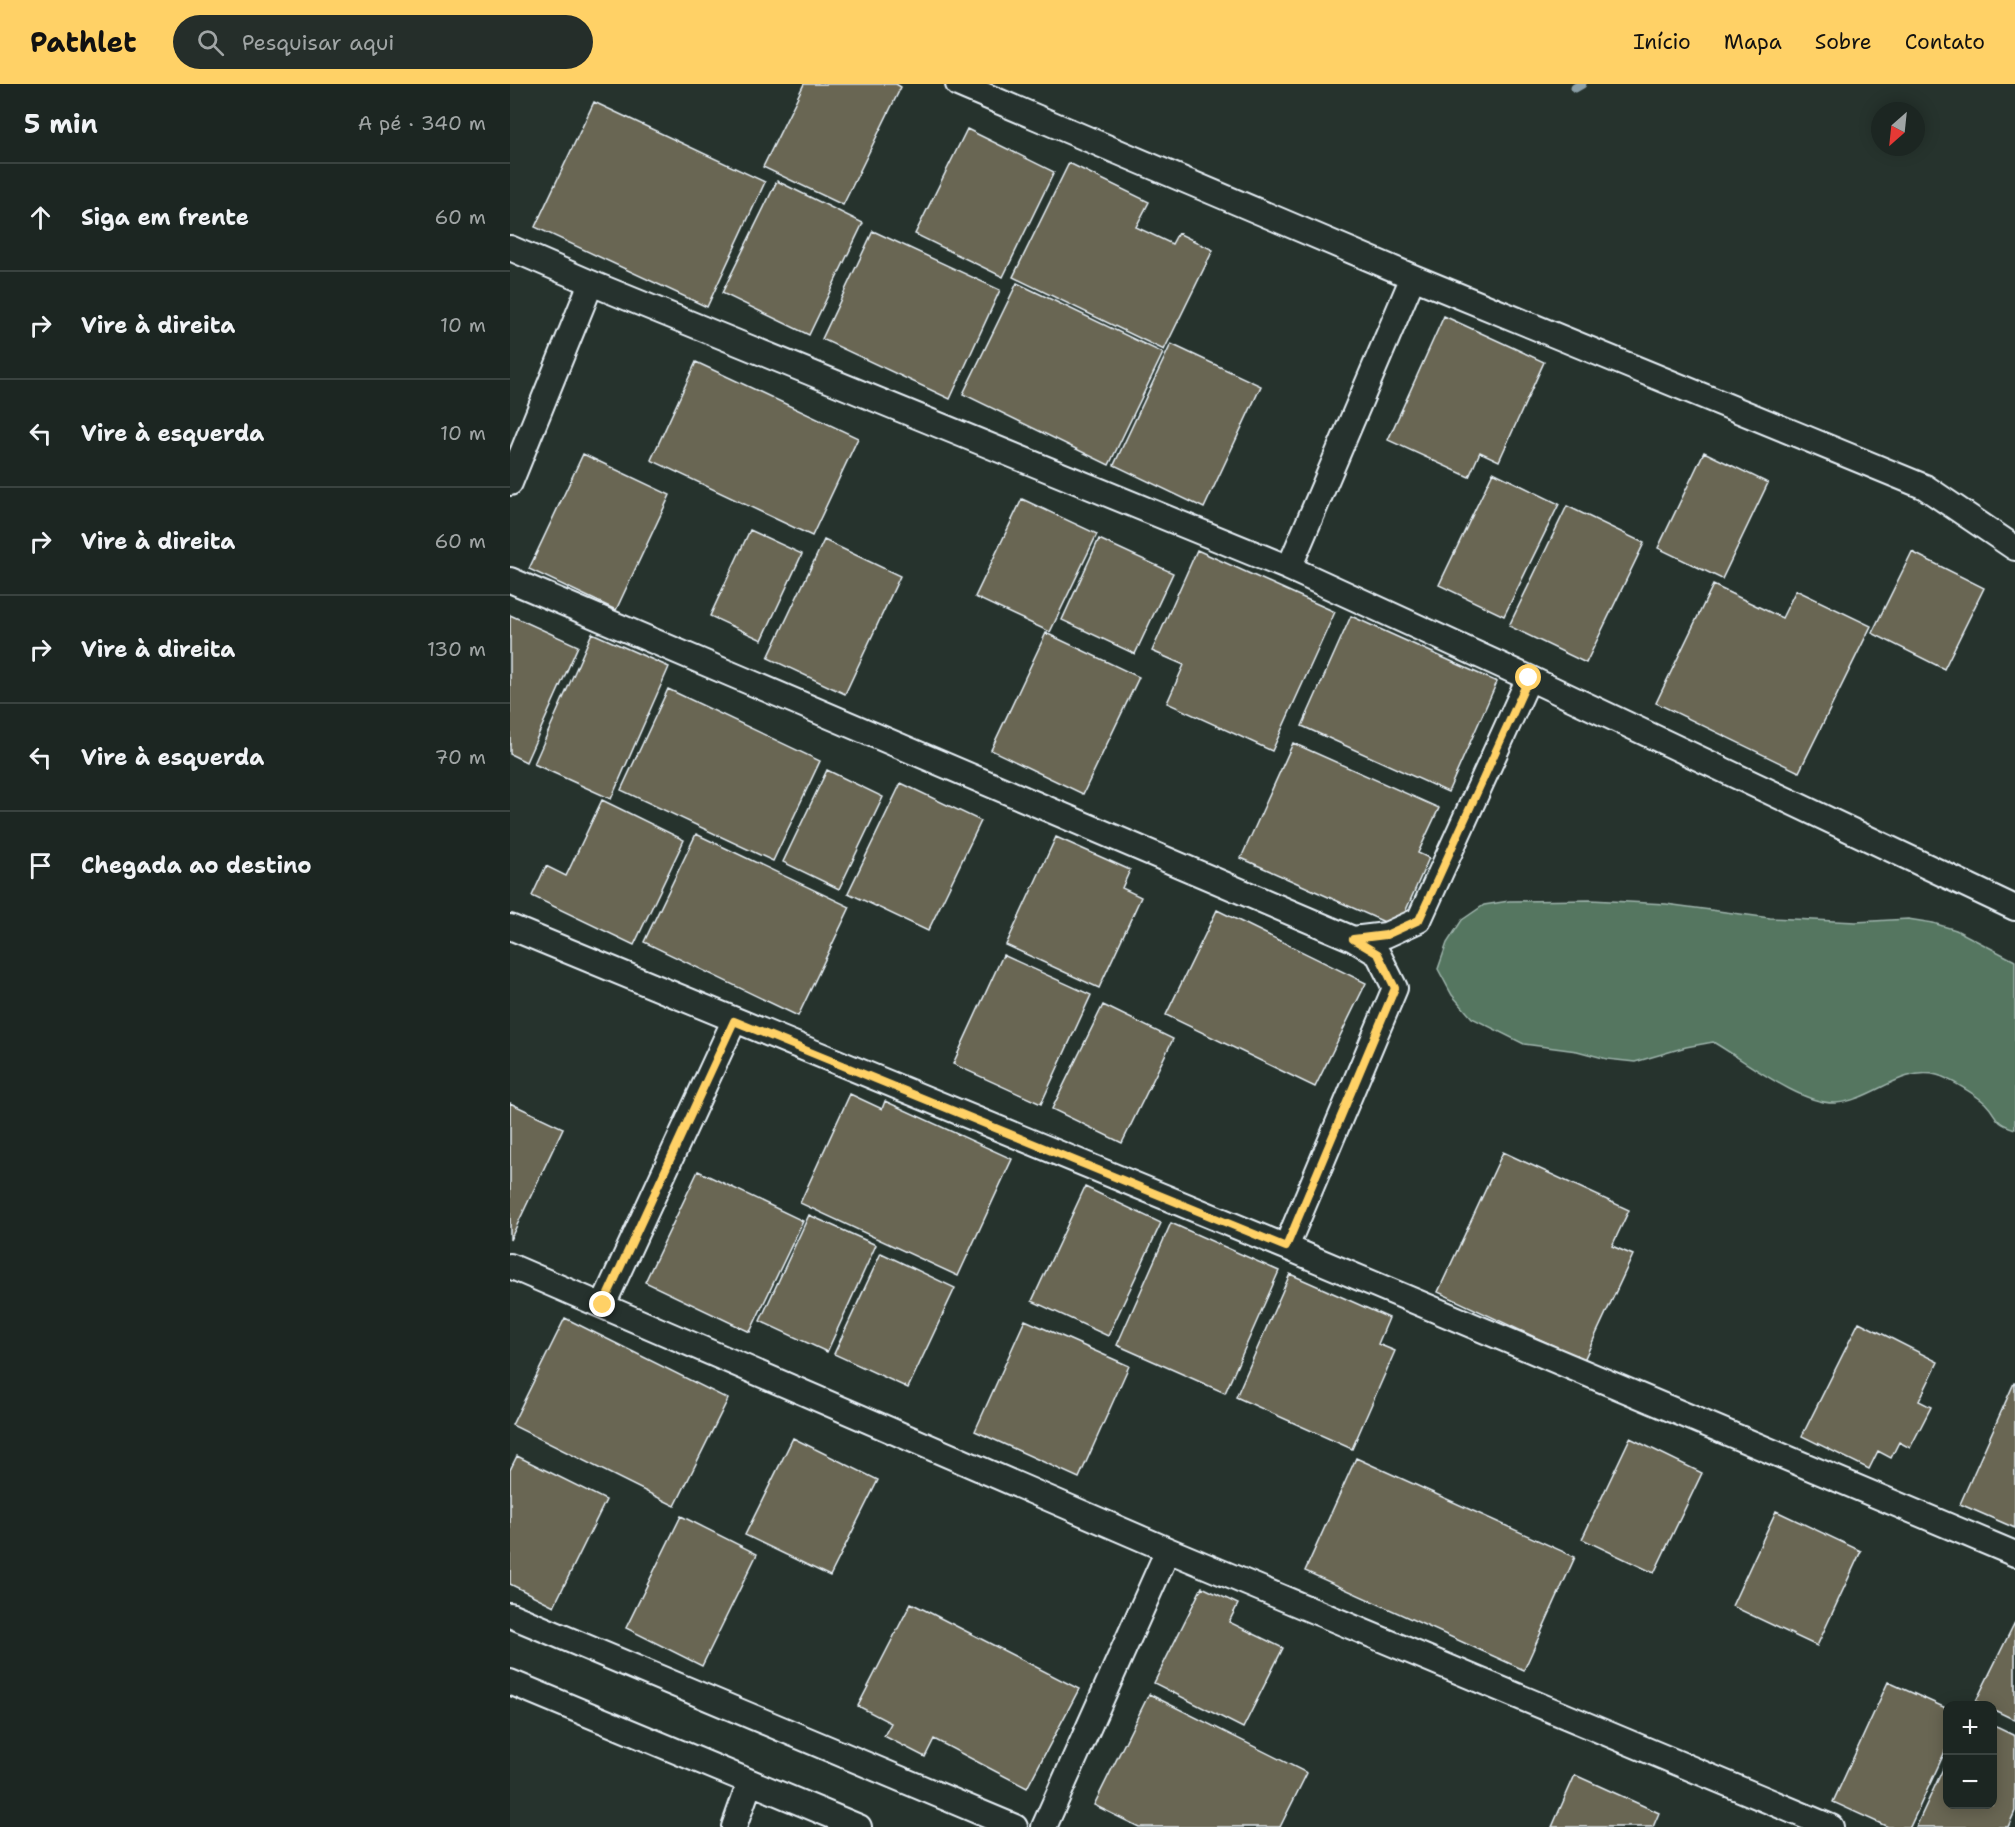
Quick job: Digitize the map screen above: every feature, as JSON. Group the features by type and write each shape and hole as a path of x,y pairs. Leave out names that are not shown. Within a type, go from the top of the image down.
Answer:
{"street":[{"path":"958,84 1413,278 1925,487 2015,549"},
{"path":"510,248 1288,568 1529,678 2015,908"},
{"path":"1288,568 1413,278"},
{"path":"510,483 591,283"},
{"path":"510,580 1353,939 1378,954 1395,988 1286,1247"},
{"path":"1353,939 1386,935 1419,920 1529,678"},
{"path":"510,927 1286,1247 2015,1554"},
{"path":"603,1305 734,1021"},
{"path":"510,1266 1168,1550 1831,1827"},
{"path":"1044,1827 1168,1550"},
{"path":"510,1615 1015,1827"},
{"path":"510,1682 859,1827"},
{"path":"734,1827 750,1782"}],"green space":[{"path":"1591,900 1666,904 1770,918 1856,922 1908,919 1956,930 2015,961 2015,1129 1999,1121 1985,1103 1975,1096 1937,1075 1911,1075 1849,1101 1822,1102 1806,1097 1773,1080 1713,1042 1686,1047 1635,1062 1607,1059 1577,1051 1524,1044 1472,1018 1452,995 1438,969 1447,943 1462,920 1484,905 1509,901"}],"building":[{"path":"804,84 896,84 901,87 843,205 763,167"},
{"path":"594,102 765,182 707,307 535,227"},
{"path":"967,129 1054,172 1003,277 915,234"},
{"path":"1069,163 1149,202 1136,227 1172,244 1178,233 1213,250 1164,350 1013,277"},
{"path":"777,181 863,223 809,335 722,293"},
{"path":"873,231 1000,290 950,399 822,339"},
{"path":"1017,283 1163,353 1109,465 963,394"},
{"path":"1444,316 1544,362 1499,461 1480,452 1469,477 1388,440"},
{"path":"1171,344 1261,386 1204,508 1114,465"},
{"path":"696,362 858,438 812,536 651,460"},
{"path":"1704,452 1768,483 1722,579 1658,548"},
{"path":"583,454 670,495 616,610 529,569"},
{"path":"1493,472 1559,504 1504,616 1439,585"},
{"path":"1022,499 1097,534 1050,632 975,597"},
{"path":"1567,506 1644,543 1586,663 1509,626"},
{"path":"750,530 802,554 762,640 710,616"},
{"path":"1099,539 1173,573 1135,654 1062,620"},
{"path":"824,540 900,576 845,694 768,658"},
{"path":"1197,550 1335,612 1272,751 1167,703 1184,665 1152,651"},
{"path":"1912,552 1984,588 1944,669 1872,633"},
{"path":"1713,585 1782,618 1796,590 1871,626 1799,772 1656,703"},
{"path":"510,615 578,646 526,762 510,754"},
{"path":"1351,616 1497,682 1448,792 1302,726"},
{"path":"592,633 669,667 611,799 534,764"},
{"path":"1046,633 1139,677 1083,794 991,750"},
{"path":"668,689 820,761 773,861 621,790"},
{"path":"1293,743 1439,808 1418,853 1429,858 1398,928 1241,858"},
{"path":"827,770 883,797 839,889 783,862"},
{"path":"901,783 981,821 928,931 848,893"},
{"path":"602,800 684,840 634,945 532,896 546,866 566,876"},
{"path":"696,834 850,907 798,1016 644,942"},
{"path":"1056,837 1130,870 1122,888 1141,897 1099,988 1006,945"},
{"path":"1217,910 1366,983 1315,1087 1166,1015"},
{"path":"1003,955 1091,995 1041,1104 953,1064"},
{"path":"1103,1005 1173,1039 1122,1143 1052,1109"},
{"path":"850,1094 882,1109 885,1101 1012,1159 958,1276 800,1203"},
{"path":"510,1103 563,1128 510,1240"},
{"path":"1503,1152 1629,1210 1612,1246 1633,1255 1584,1360 1438,1292"},
{"path":"698,1171 803,1221 750,1332 645,1282"},
{"path":"1085,1187 1161,1223 1108,1336 1032,1301"},
{"path":"809,1215 876,1245 827,1352 760,1321"},
{"path":"1171,1223 1279,1271 1225,1393 1117,1345"},
{"path":"881,1253 955,1288 908,1388 834,1354"},
{"path":"1290,1274 1389,1318 1378,1344 1395,1351 1352,1449 1236,1397"},
{"path":"565,1318 728,1399 675,1506 512,1425"},
{"path":"1025,1320 1129,1366 1079,1478 975,1431"},
{"path":"1859,1322 1938,1362 1919,1401 1931,1407 1910,1448 1899,1442 1891,1458 1878,1451 1869,1469 1802,1436"},
{"path":"2015,1383 2015,1528 1960,1504"},
{"path":"793,1438 878,1480 830,1576 745,1535"},
{"path":"1630,1438 1702,1473 1654,1573 1582,1539"},
{"path":"517,1456 606,1500 554,1606 510,1584 510,1470"},
{"path":"1356,1458 1575,1557 1524,1670 1305,1571"},
{"path":"1776,1511 1861,1551 1817,1646 1732,1606"},
{"path":"681,1516 757,1554 702,1666 626,1628"},
{"path":"1202,1587 1238,1604 1229,1622 1283,1648 1243,1728 1154,1683"},
{"path":"911,1603 1079,1689 1027,1788 934,1739 925,1757 884,1736 891,1723 858,1706"},
{"path":"2015,1622 2015,1720 1997,1711 1997,1701 1976,1701"},
{"path":"1888,1682 1943,1707 1943,1756 1910,1827 1888,1827 1833,1802"},
{"path":"1149,1694 1307,1773 1280,1827 1139,1827 1094,1805"},
{"path":"1997,1727 2015,1736 2015,1811 2008,1827 1916,1827 1943,1769 1943,1809 1997,1809"},
{"path":"1575,1775 1659,1813 1653,1827 1552,1827"}],"waterway":[{"path":"1575,88 1582,84"}],"route":[{"path":"603,1305 734,1021 1286,1247 1395,988 1378,954 1353,939 1386,935 1419,920 1529,678"}]}
